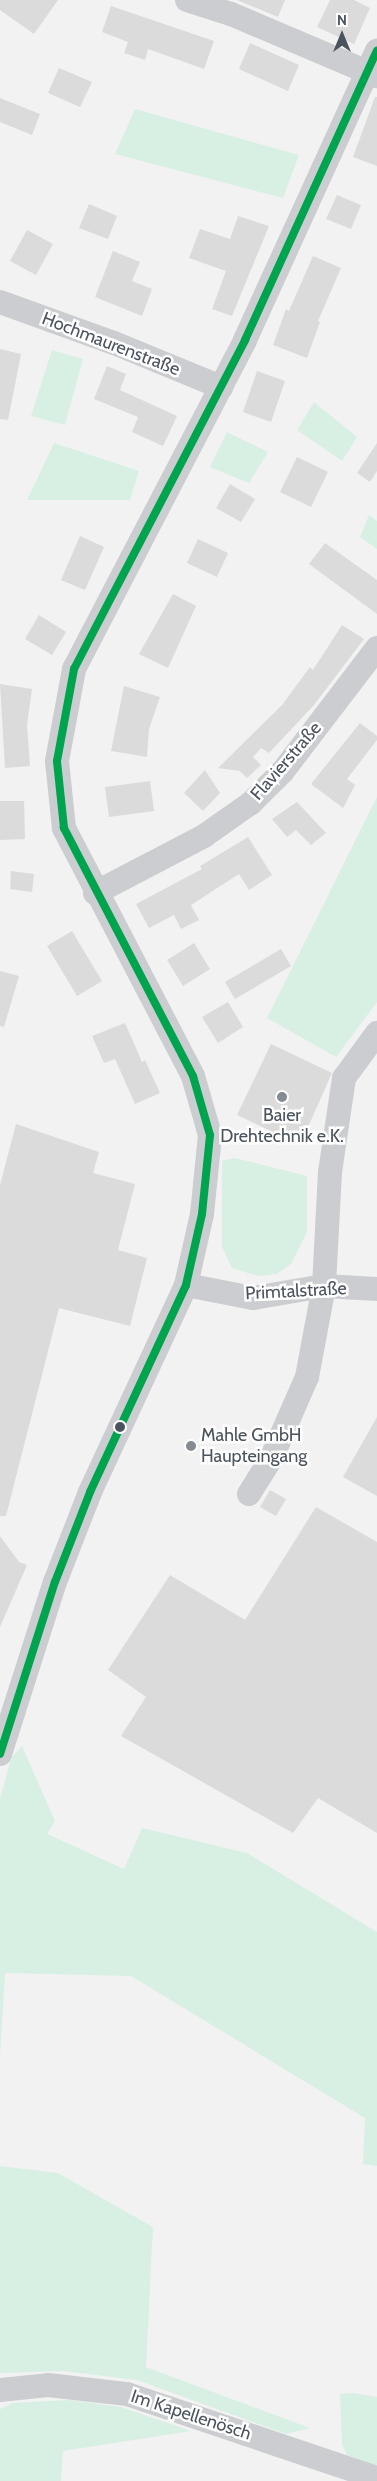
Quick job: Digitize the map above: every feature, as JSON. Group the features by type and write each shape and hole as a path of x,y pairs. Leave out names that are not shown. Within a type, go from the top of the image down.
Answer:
{"street":[{"path":"0,1754 55,1582 90,1492 186,1285 202,1214 210,1135 193,1076 95,893 64,828 57,761 74,669 221,387 374,66 187,0"},
{"name":"Hochmaurenstraße","path":"0,302 114,343 221,387"},
{"name":"Flavierstraße","path":"95,893 204,836 251,803 283,770 377,648"},
{"path":"249,1494 272,1457 307,1377 324,1286 330,1172 344,1078 377,1032"},
{"name":"Primtalstraße","path":"186,1285 253,1298 324,1286 377,1289"},
{"name":"Im Kapellenösch","path":"0,2390 48,2385 127,2394 377,2478"}],"green space":[{"path":"135,109 299,155 283,198 115,154"},
{"path":"52,350 83,359 65,425 31,416"},
{"path":"314,402 357,437 342,461 297,430"},
{"path":"227,432 268,452 249,483 210,467"},
{"path":"54,443 139,471 130,500 27,500"},
{"path":"369,515 377,521 377,549 360,537"},
{"path":"377,797 377,1002 336,1057 267,1018"},
{"path":"235,1158 307,1176 307,1232 291,1264 277,1274 258,1276 232,1268 222,1247 222,1161"},
{"path":"22,1746 55,1821 47,1834 124,1869 142,1828 247,1853 377,1932 377,2166 363,2164 365,2118 131,1976 5,1973 0,2057 0,1799 11,1758"},
{"path":"0,2166 58,2173 153,2227 146,2367 310,2428 286,2434 137,2380 63,2371 0,2373"},
{"path":"353,2393 377,2397 377,2466 347,2455 342,2444 340,2394"},
{"path":"69,2400 121,2407 191,2431 63,2451 61,2481 0,2481 0,2409 12,2403"}],"building":[{"path":"0,0 58,0 34,34 0,10"},
{"path":"237,0 285,0 278,17"},
{"path":"330,0 354,0 370,8 354,44 317,27"},
{"path":"111,6 214,41 204,69 148,49 145,60 124,53 128,42 102,32"},
{"path":"250,43 299,65 288,91 239,69"},
{"path":"59,68 92,82 80,107 48,93"},
{"path":"375,97 377,97 377,166 353,157"},
{"path":"0,98 40,114 32,135 0,122"},
{"path":"337,195 361,205 351,229 326,219"},
{"path":"89,204 117,216 108,239 79,228"},
{"path":"238,216 269,226 232,316 212,309 226,271 189,258 200,229 230,239"},
{"path":"27,230 53,244 36,275 10,261"},
{"path":"113,251 140,262 132,281 152,289 142,316 95,297"},
{"path":"313,256 341,268 318,321 320,322 307,358 273,345 286,309 289,311"},
{"path":"0,349 21,354 8,420 0,419"},
{"path":"107,366 126,374 120,390 177,416 163,446 132,432 138,417 94,399"},
{"path":"257,371 285,381 271,422 243,412"},
{"path":"377,443 377,471 370,482 357,473"},
{"path":"297,457 328,472 311,507 280,492"},
{"path":"230,484 255,499 241,522 216,508"},
{"path":"80,536 104,547 85,590 61,580"},
{"path":"198,539 228,553 217,577 187,563"},
{"path":"325,543 377,580 377,614 309,564"},
{"path":"173,594 196,606 168,668 139,654"},
{"path":"39,615 66,632 52,655 25,639"},
{"path":"342,625 364,639 314,705 269,753 261,748 253,757 261,765 247,778 240,771 218,768 282,705 310,667 313,670"},
{"path":"0,684 32,689 27,725 30,766 5,768"},
{"path":"124,686 160,697 149,729 147,757 111,751"},
{"path":"360,723 377,736 377,740 347,779 355,785 343,808 311,784"},
{"path":"205,770 220,793 203,811 184,793"},
{"path":"150,781 154,811 109,817 105,787"},
{"path":"0,801 24,801 25,839 0,840"},
{"path":"297,802 326,833 311,845 296,830 287,837 272,819"},
{"path":"248,837 272,875 249,890 239,874 191,905 199,920 181,929 174,915 149,928 136,904 202,869 200,866"},
{"path":"11,871 34,874 32,892 10,889"},
{"path":"72,931 102,981 77,996 47,946"},
{"path":"194,943 210,969 183,986 167,960"},
{"path":"281,949 291,966 235,999 225,982"},
{"path":"0,971 19,976 4,1027 0,1026"},
{"path":"228,1002 243,1027 218,1043 202,1017"},
{"path":"125,1023 142,1062 145,1060 160,1093 135,1104 115,1059 104,1063 92,1036"},
{"path":"271,1044 332,1073 300,1145 237,1115"},
{"path":"16,1124 99,1152 93,1173 135,1184 118,1250 147,1258 130,1326 59,1308 6,1516 0,1516 0,1185"},
{"path":"377,1417 377,1496 343,1477"},
{"path":"270,1490 286,1499 276,1516 260,1507"},
{"path":"316,1507 377,1542 377,1833 318,1798 293,1833 121,1736 146,1697 108,1670 170,1575 245,1620"},
{"path":"0,1536 19,1562 27,1565 0,1627"}],"transit line":[{"path":"0,1754 55,1582 90,1492 186,1285 202,1214 210,1135 193,1076 64,828 57,761 74,669 245,340 377,51"}],"place":[{"name":"Baier Drehtechnik e.K.","path":"282,1097"},
{"name":"Mahle GmbH Haupteingang","path":"191,1446"}]}
